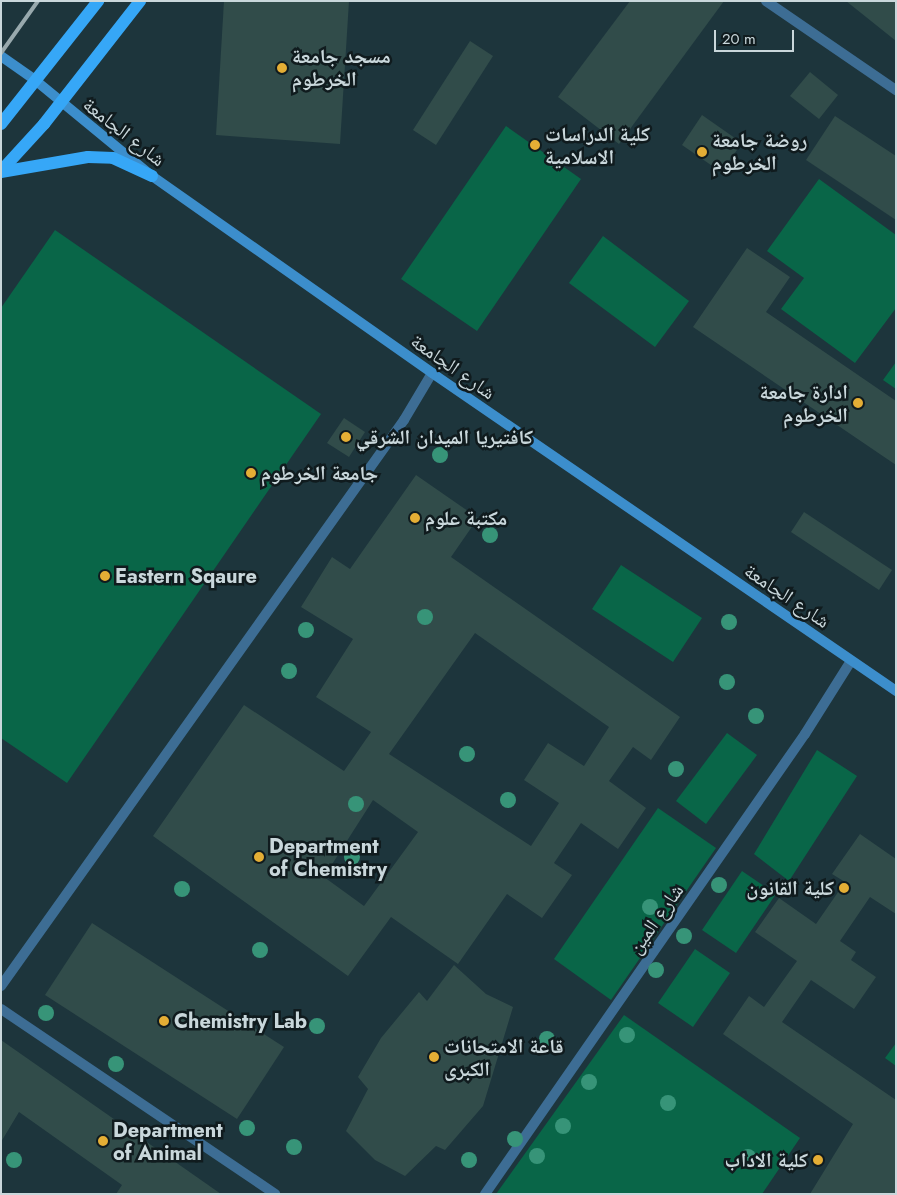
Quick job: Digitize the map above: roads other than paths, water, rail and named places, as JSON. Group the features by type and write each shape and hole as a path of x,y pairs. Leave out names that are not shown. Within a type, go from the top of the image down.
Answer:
{"main road":[{"path":"1,124 98,1"},
{"path":"1,172 60,104 140,1"},
{"name":"شارع الجامعة","path":"1,56 36,80 60,104 152,176 432,374 896,691"},
{"path":"1,172 88,157 113,158 152,176"}],"street":[{"path":"766,1 896,90"},
{"path":"1,986 404,420 432,374"},
{"name":"شارع المين","path":"484,1194 806,734 851,661"},
{"path":"1,1009 275,1194"}],"railway":[{"path":"1,53 38,1"}],"place":[{"name":"مسجد جامعة الخرطوم","path":"282,68"},
{"name":"كلية الدراسات الاسلامية","path":"535,145"},
{"name":"روضة جامعة الخرطوم","path":"702,152"},
{"name":"ادارة جامعة الخرطوم","path":"858,403"},
{"name":"كافتيريا الميدان الشرقي","path":"346,437"},
{"name":"جامعة الخرطوم","path":"251,473"},
{"name":"مكتبة علوم","path":"415,518"},
{"name":"Eastern Sqaure","path":"105,576"},
{"name":"Department of Chemistry","path":"259,857"},
{"name":"كلية القانون","path":"844,888"},
{"name":"Chemistry Lab","path":"164,1021"},
{"name":"قاعة الامتحانات الكبرى","path":"434,1057"},
{"name":"Department of Animal","path":"103,1141"},
{"name":"كلية الاداب","path":"818,1160"}]}
